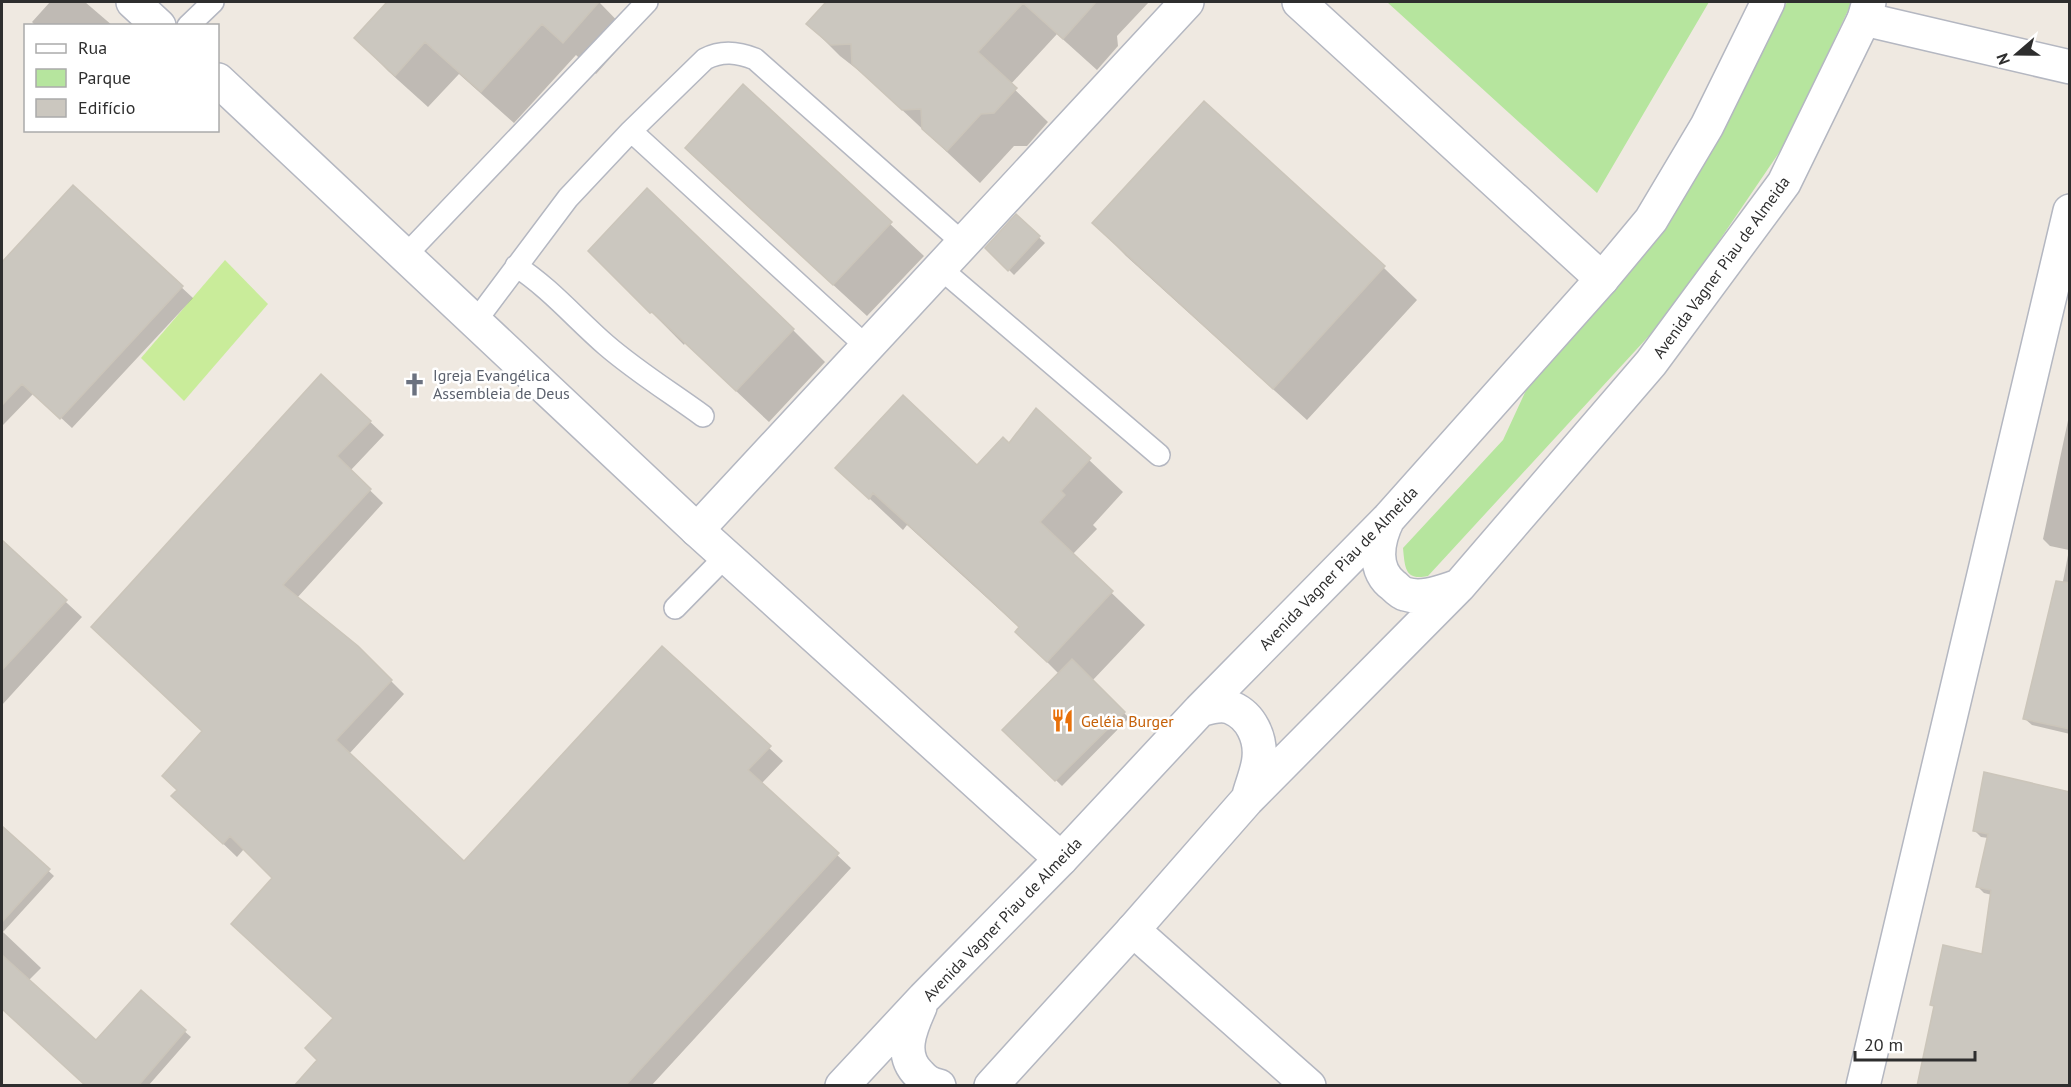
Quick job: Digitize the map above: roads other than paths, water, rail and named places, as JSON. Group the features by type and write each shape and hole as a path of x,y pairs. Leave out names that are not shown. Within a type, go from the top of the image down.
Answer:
{"street":[{"path":"133,2 157,24"},
{"path":"697,530 1187,2"},
{"path":"1299,2 1602,279"},
{"name":"Avenida Vagner Piau de Almeida","path":"842,1086 924,998 1061,859 1200,710 1389,518 1602,279 1651,220 1707,126 1768,2"},
{"path":"1867,10 2070,67"},
{"name":"Avenida Vagner Piau de Almeida","path":"986,1084 1133,930 1247,800 1459,586 1652,363 1784,183 1867,10"},
{"path":"219,81 697,530 1061,859"},
{"path":"1863,1086 2070,212"},
{"path":"1389,518 1381,534 1377,558 1386,580 1405,594 1429,596 1459,586"},
{"path":"1200,710 1216,705 1232,707 1246,719 1258,737 1259,759 1247,800"},
{"path":"1133,930 1309,1086"},
{"path":"924,998 910,1029 908,1045 910,1063 917,1073 930,1084 939,1086"}],"lane":[{"path":"190,24 213,2"},
{"path":"405,256 646,2"},
{"path":"475,322 568,198 631,131 705,59 715,54 741,53 756,59 963,243"},
{"path":"631,131 867,347"},
{"path":"516,266 538,280 612,350 702,416"},
{"path":"940,268 1159,455"},
{"path":"675,608 726,556"}],"place":[{"name":"Igreja Evangélica Assembleia de Deus","path":"415,384"},
{"name":"Geléia Burger","path":"1063,721"}]}
